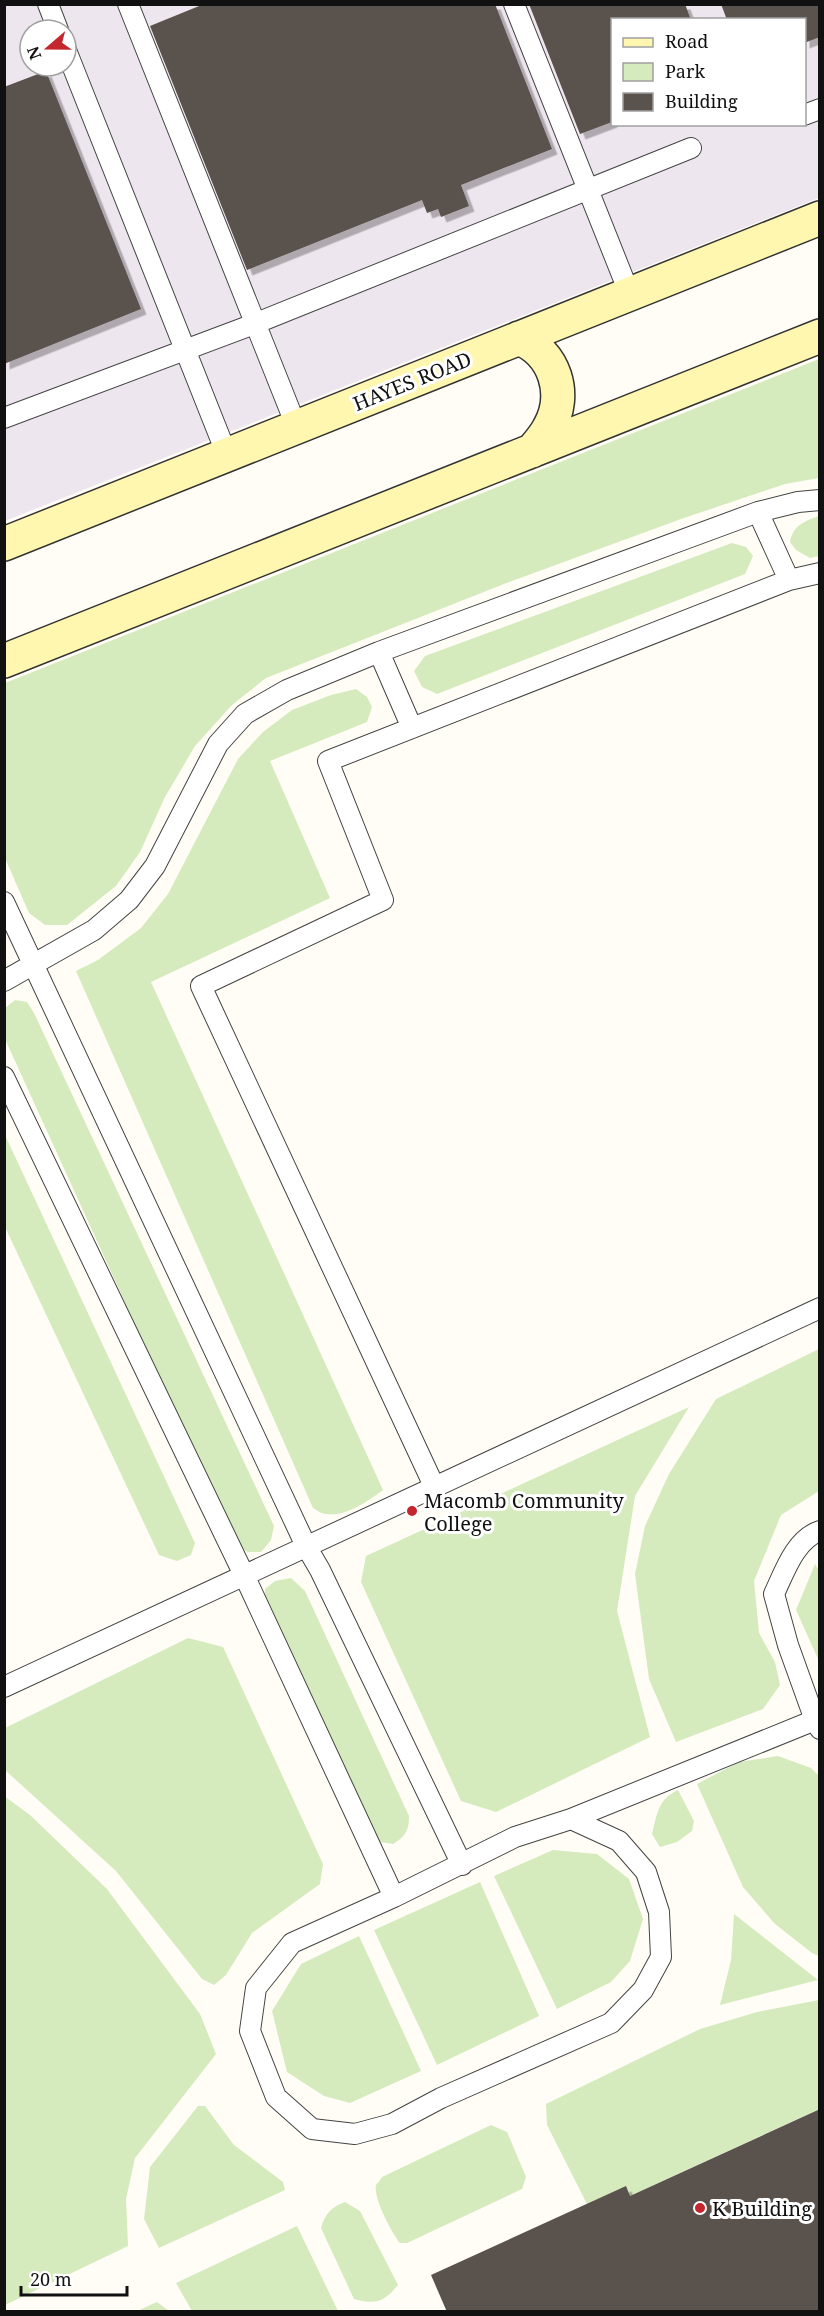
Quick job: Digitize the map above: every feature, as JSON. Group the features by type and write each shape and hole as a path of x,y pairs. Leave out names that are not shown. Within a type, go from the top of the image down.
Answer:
{"street":[{"name":"HAYES ROAD","path":"7,538 297,428 819,218"},
{"path":"4,660 819,336"},
{"path":"519,338 533,344 542,353 552,368 557,383 558,405 550,428 532,451"}],"lane":[{"path":"128,4 297,428"},
{"path":"514,4 630,295"},
{"path":"77,78 227,455"},
{"path":"4,418 255,324 691,148"},
{"path":"4,981 94,930 129,900 155,866 200,774 218,744 245,714 287,690 379,652 758,512 798,502 819,500"},
{"path":"758,512 789,580"},
{"path":"435,1488 201,986 382,900 328,761 789,580 819,573"},
{"path":"379,652 412,728"},
{"path":"4,902 306,1546 320,1570 462,1865"},
{"path":"4,1077 244,1575 394,1897"},
{"path":"4,1688 819,1308"},
{"path":"571,1819 619,1841 646,1872 659,1912 661,1957 643,1990 611,2023 441,2098 393,2124 355,2134 312,2129 276,2097 250,2031 256,1988 292,1943 462,1865 515,1837 571,1819 817,1725 788,1645 774,1594 794,1552 813,1533 819,1531"}],"shaded area":[{"path":"5,5 819,5 819,198 5,521"}],"green space":[{"path":"819,359 819,478 785,484 681,519 504,584 266,678 232,705 195,746 165,797 140,852 116,886 67,925 45,925 29,913 5,858 5,683"},
{"path":"819,516 819,556 810,558 796,550 790,542 797,528 804,522"},
{"path":"732,543 746,547 753,556 745,574 437,694 422,687 414,671 425,656"},
{"path":"356,689 367,697 372,707 367,722 270,761 330,898 151,982 383,1490 349,1511 334,1514 323,1513 313,1508 76,971 98,960 141,928 168,894 238,759 263,732 292,710 331,695"},
{"path":"15,1000 27,1002 34,1013 274,1526 271,1540 261,1552 248,1552 235,1544 5,1039 4,1009"},
{"path":"5,1135 195,1543 191,1555 177,1561 159,1555 5,1227"},
{"path":"819,1349 819,1491 781,1515 754,1581 759,1633 775,1662 780,1685 763,1709 676,1742 649,1679 635,1574 645,1526 669,1474 716,1399"},
{"path":"689,1407 635,1496 617,1611 650,1737 496,1812 461,1801 361,1582 366,1556"},
{"path":"815,1564 820,1572 819,1661 796,1610"},
{"path":"291,1578 305,1591 409,1816 406,1832 393,1844 380,1842 370,1834 265,1604 265,1589 275,1581"},
{"path":"188,1638 223,1647 323,1864 320,1884 252,1933 226,1975 214,1985 202,1979 116,1871 5,1770 5,1728"},
{"path":"778,1756 811,1768 819,1776 819,1956 775,1924 743,1887 697,1784 739,1762"},
{"path":"678,1790 694,1821 692,1831 677,1842 660,1847 652,1834 657,1814 666,1798"},
{"path":"4,1796 30,1815 107,1889 200,2014 216,2054 135,2158 126,2199 128,2246 5,2305"},
{"path":"553,1850 597,1854 629,1879 643,1919 630,1961 611,1982 557,2009 494,1876"},
{"path":"480,1882 539,2016 437,2065 374,1930"},
{"path":"734,1914 818,1980 720,2005 731,1960"},
{"path":"359,1936 421,2071 350,2103 324,2096 287,2072 272,2011 301,1964"},
{"path":"819,2000 819,2109 630,2196 587,2204 547,2125 546,2104 700,2029 757,2012"},
{"path":"198,2106 205,2106 234,2145 283,2182 285,2190 159,2248 144,2219 150,2167"},
{"path":"491,2125 507,2132 526,2177 522,2189 407,2243 400,2243 388,2224 377,2198 376,2185 382,2177"},
{"path":"345,2202 360,2211 398,2285 379,2301 368,2302 354,2299 321,2228 329,2212"},
{"path":"297,2226 338,2311 192,2311 176,2283"},
{"path":"157,2302 169,2311 137,2311"}],"building":[{"path":"204,4 495,4 552,149 461,185 469,206 441,217 438,209 427,213 422,200 247,270 150,26"},
{"path":"529,4 685,4 690,18 611,18 611,122 580,134"},
{"path":"721,4 820,4 820,37 806,42 806,18 726,18"},
{"path":"28,78 49,78 141,309 4,364 4,87"},
{"name":"K Building","path":"820,2109 820,2312 447,2312 431,2275 626,2186 630,2196"}],"place":[{"name":"Macomb Community College","path":"412,1511"},
{"name":"K Building","path":"700,2208"}]}
